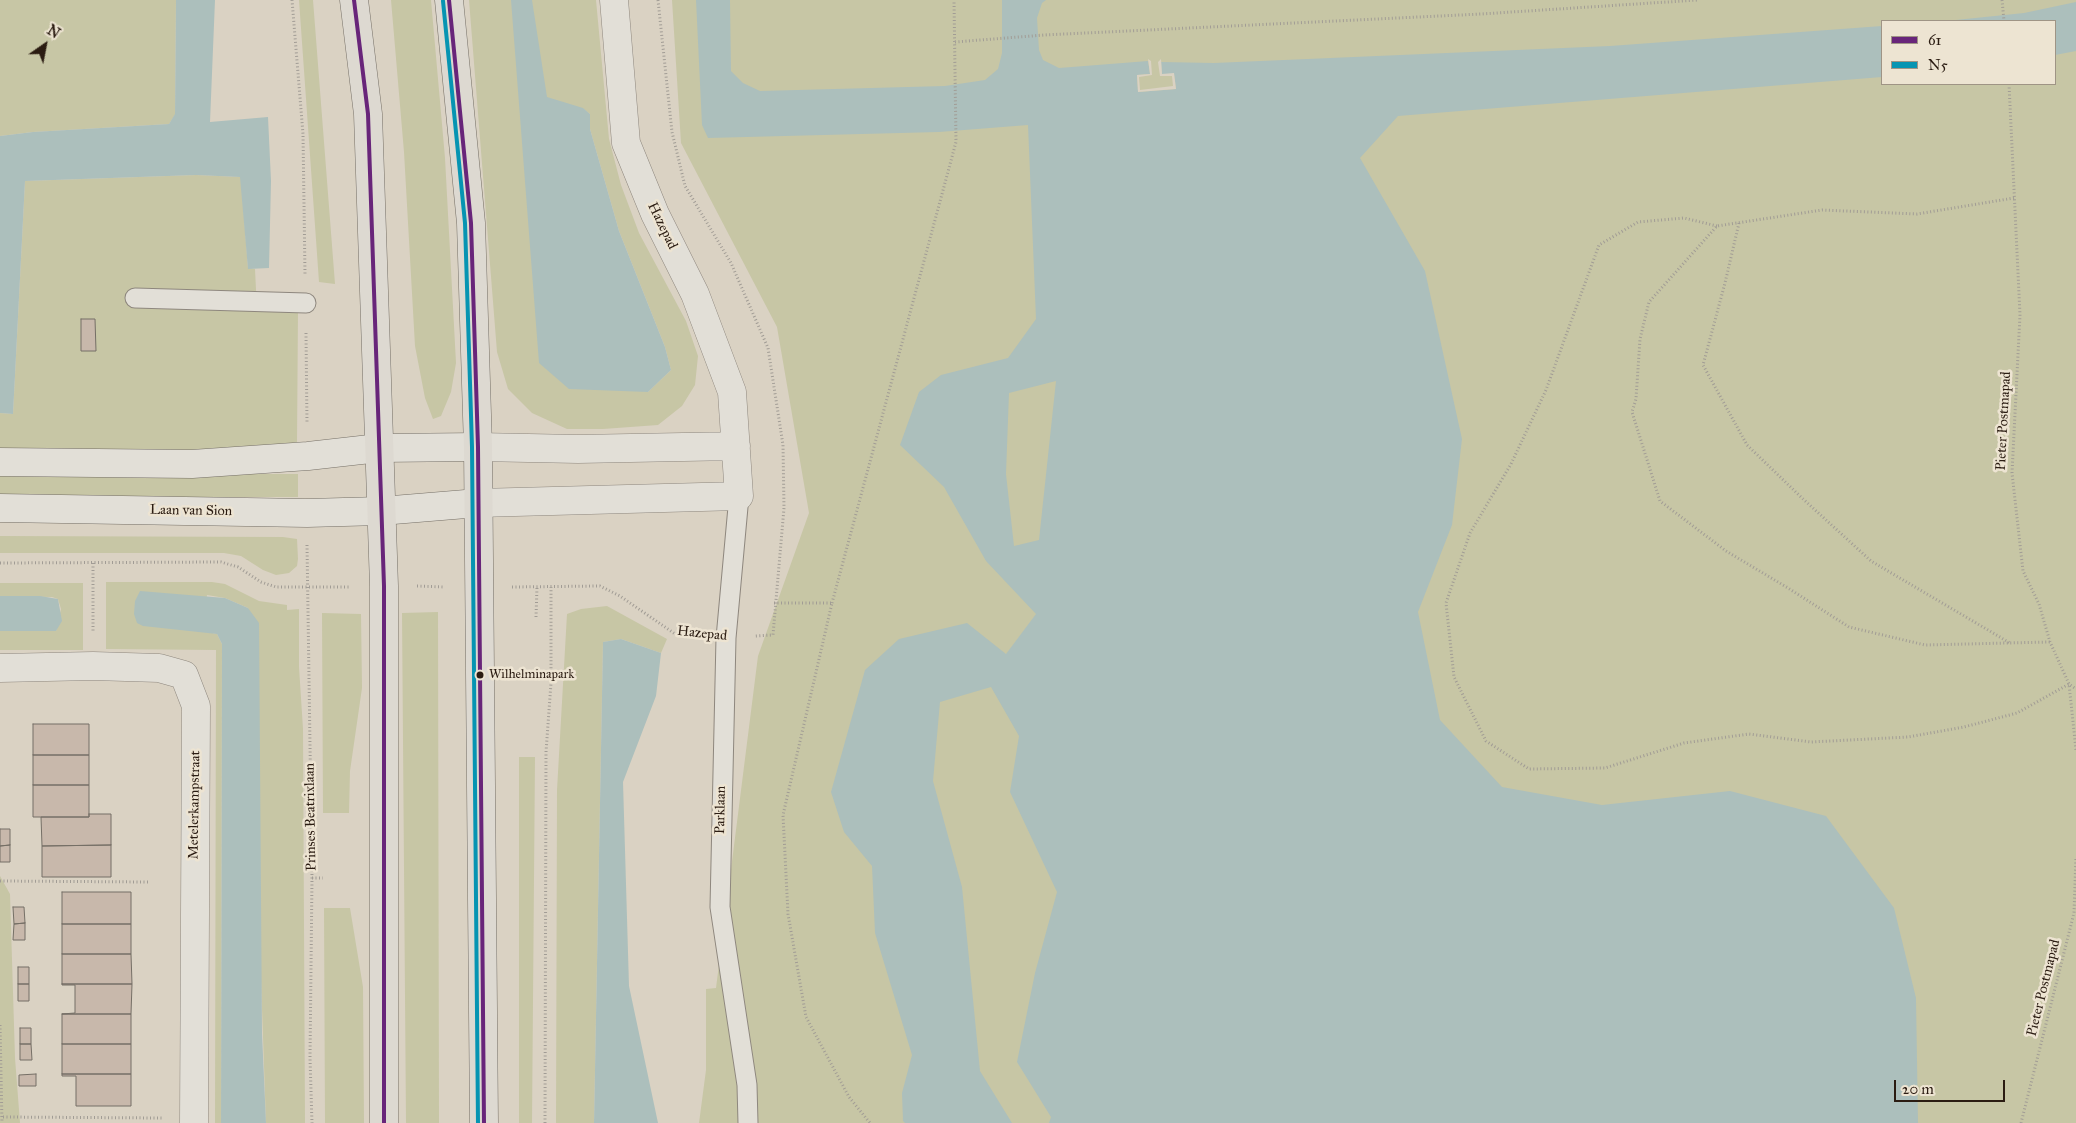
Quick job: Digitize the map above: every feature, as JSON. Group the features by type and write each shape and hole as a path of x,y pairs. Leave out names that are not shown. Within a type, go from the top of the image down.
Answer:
{"main road":[{"path":"354,0 368,114 384,586 384,1123"},
{"path":"449,0 471,223 478,447 484,1123"}],"street":[{"name":"Hazepad","path":"614,0 626,143 655,214 695,294 732,392 739,496"},
{"path":"0,462 192,464 298,457 379,448 578,449 736,446"},
{"path":"478,503 739,496"},
{"name":"Laan van Sion","path":"0,508 307,513 381,511 478,503"},
{"name":"Metelerkampstraat","path":"0,668 93,666 159,668 184,675 196,706 194,1120"}],"lane":[{"path":"135,298 306,303"},
{"name":"Parklaan","path":"739,496 726,638 720,907 747,1085 748,1123"}],"path":[{"path":"870,1123 849,1098 806,1017 788,914 784,815 832,604 956,142 954,0"},
{"path":"955,42 1044,35 1481,14 1698,0"},
{"path":"2002,0 2004,20"},
{"name":"Pieter Postmapad","path":"2009,85 2020,315 2012,473 2023,571 2039,604 2050,642 2069,684 2076,750"},
{"path":"2014,198 1917,214 1822,210 1717,226 1684,218 1638,222 1599,245 1546,390 1511,464 1470,533 1446,603 1454,677 1486,741 1529,769 1605,768 1684,743 1749,734 1811,742 1908,737 1964,727 2018,713 2069,684 2076,689"},
{"path":"1739,223 1703,365 1747,445 1871,561 2010,643"},
{"path":"1717,226 1648,302 1640,339 1636,399 1632,412 1660,501 1726,551 1849,627 1925,645 2050,642"},
{"path":"0,563 221,562 238,567 261,582 276,586 551,587 551,684 546,752 545,1123"},
{"path":"93,563 93,666"},
{"name":"Hazepad","path":"551,587 600,586 620,596 675,634 726,638 773,635 774,603 832,604"},
{"name":"Prinses Beatrixlaan","path":"307,587 312,878 310,1058 312,1123"},
{"path":"536,617 537,587"},
{"name":"Pieter Postmapad","path":"2022,1123 2074,913 2076,857"},
{"path":"312,878 323,878"},
{"path":"0,881 148,882"},
{"path":"0,1025 2,1123"},
{"path":"3,1117 194,1120"}],"green space":[{"path":"0,0 176,0 175,115 169,124 33,132 0,136"},
{"path":"299,0 313,0 335,284 319,282"},
{"path":"391,0 431,0 445,158 456,363 451,392 441,416 433,419 425,398 415,346 404,152"},
{"path":"469,0 596,0 609,139 621,185 639,233 686,321 698,356 695,385 682,406 658,425 603,429 567,429 532,413 508,389 497,352","holes":["582,108 590,114 590,129 619,231 665,347 671,370 648,392"]},
{"path":"672,0 2076,0 2076,1123 699,1123 706,1070 706,989 716,988 758,656 809,513 777,327 681,143"},
{"path":"196,175 241,177 248,268 255,269 257,310 298,311 297,442 260,451 0,454 0,413 13,414 25,181"},
{"path":"0,474 298,474 298,497 0,497"},
{"path":"0,536 283,537 297,539 298,559 297,566 289,573 276,575 263,570 241,556 224,553 0,553"},
{"path":"106,582 212,582 225,584 259,601 287,605 287,610 299,609 299,667 303,729 305,1123 266,1123 248,608 225,598 207,595 203,631 217,634 222,644 221,1123 215,1123 216,650 106,649"},
{"path":"0,583 83,583 83,650 0,650 0,631 56,631 61,609 58,599 52,597 0,596"},
{"path":"607,606 667,639 661,653 621,639 603,642 594,1123 556,1123 557,790 567,614 581,609"},
{"path":"438,612 439,1123 406,1123 402,613"},
{"path":"322,613 361,614 362,688 350,771 349,813 323,813"},
{"path":"519,757 535,757 532,1123 519,1123"},
{"path":"0,876 10,894 15,1058 20,1123 0,1123"},
{"path":"324,908 350,908 363,987 364,1123 325,1123"}],"shaded area":[{"path":"176,0 215,0 210,122 268,117 271,181 269,268 248,269 240,177 196,175 25,181 13,414 0,413 0,136 33,132 169,124 175,114"},
{"path":"511,0 532,0 547,97 583,108 590,114 590,129 619,231 665,347 671,370 648,392 569,389 539,363"},
{"path":"696,0 730,0 731,71 743,83 760,91 945,86 985,80 998,69 1002,53 1002,0 1046,0 1042,3 1037,18 1039,50 1043,60 1059,68 1148,61 1150,74 1137,75 1138,92 1176,89 1174,74 1162,74 1161,62 1214,63 1610,46 1881,26 1881,77 1398,116 1360,158 1425,271 1462,439 1452,525 1418,612 1440,720 1502,787 1602,805 1730,791 1826,816 1894,908 1916,998 1918,1123 1049,1123 1051,1117 1017,1062 1035,973 1057,892 1010,792 1019,736 991,687 940,702 933,781 962,887 980,1071 1012,1123 905,1123 903,1121 902,1093 912,1055 875,933 872,866 844,832 831,792 865,670 899,639 967,623 1006,654 1036,614 986,561 944,487 900,445 919,392 941,375 1008,358 1036,319 1028,125 939,132 708,138 702,125","holes":["1056,381 1039,540 1014,546 1006,474 1009,393"]},
{"path":"2076,2 2076,51 2056,55 2056,20 1956,20 2024,13"},
{"path":"140,591 225,598 248,608 259,623 262,1033 266,1123 221,1123 222,644 217,634 143,626 137,623 134,614 135,601"},
{"path":"0,596 40,596 58,599 62,621 56,631 0,631"},
{"path":"621,639 661,653 656,696 623,782 629,986 658,1123 594,1123 603,642"}],"pier":[{"path":"1148,59 1151,61 1152,75 1139,77 1140,90 1173,86 1172,76 1160,76 1158,62 1161,59 1162,74 1174,73 1176,89 1138,92 1137,75 1150,74"}],"building":[{"path":"81,319 95,319 96,351 81,351"},
{"path":"33,724 89,724 89,755 33,755"},
{"path":"33,755 89,755 89,785 33,785"},
{"path":"33,785 89,785 89,817 33,817"},
{"path":"89,814 111,814 111,845 42,846 41,817 89,817"},
{"path":"0,829 10,829 10,845 0,846"},
{"path":"10,845 10,862 0,862 0,846"},
{"path":"111,845 111,877 42,877 42,846"},
{"path":"62,892 131,892 131,924 62,924"},
{"path":"13,907 24,907 25,923 14,924"},
{"path":"25,923 25,940 13,940 14,924"},
{"path":"62,924 131,924 131,954 62,954"},
{"path":"62,954 131,954 132,984 62,984"},
{"path":"18,967 29,967 29,984 18,984"},
{"path":"18,984 29,984 29,1001 18,1001"},
{"path":"62,984 132,984 131,1014 62,1014 75,1013 75,985"},
{"path":"62,1014 131,1014 131,1044 62,1044"},
{"path":"20,1028 31,1028 31,1044 20,1044"},
{"path":"20,1044 31,1044 32,1060 20,1060"},
{"path":"62,1044 131,1044 131,1074 62,1074"},
{"path":"36,1074 36,1086 19,1086 19,1075"},
{"path":"62,1074 131,1074 131,1106 76,1106 76,1076 62,1076"}],"transit line":[{"name":"61","path":"354,0 368,114 384,586 384,1123"},
{"name":"61","path":"449,0 471,223 478,447 484,1123"},
{"name":"N5","path":"443,1 465,223 472,447 478,1123"}],"place":[{"name":"Wilhelminapark","path":"480,675"}]}
